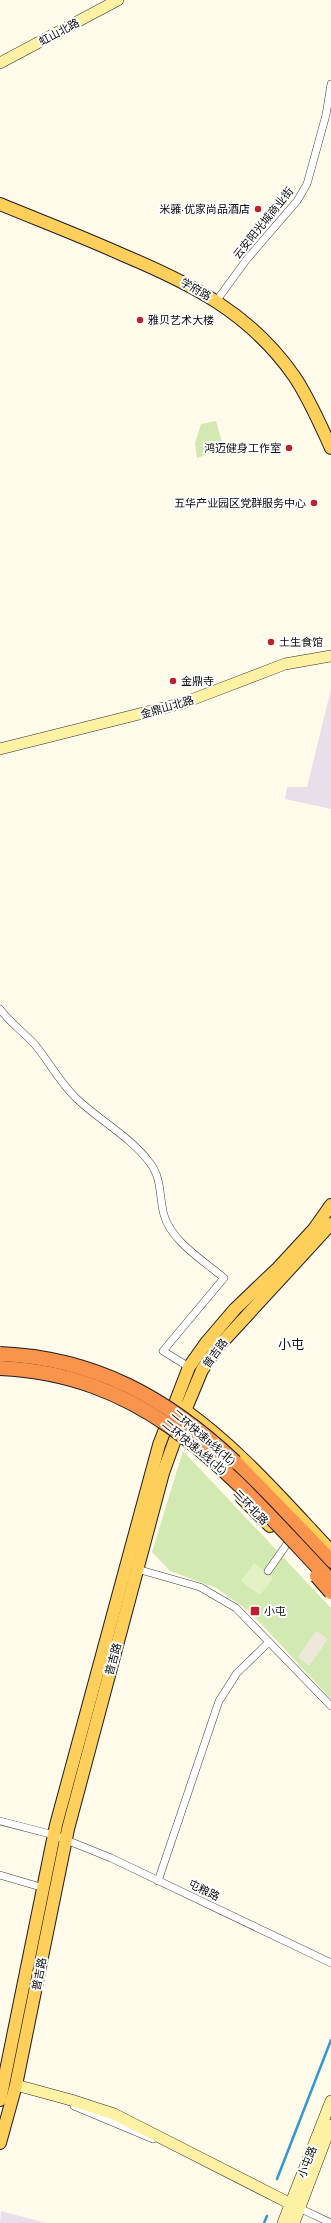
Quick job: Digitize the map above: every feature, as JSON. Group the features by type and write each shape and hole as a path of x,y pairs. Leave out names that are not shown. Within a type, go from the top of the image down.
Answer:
{"highway":[{"name":"二环快速B线(北)","path":"0,1354 42,1358 69,1364 129,1385 182,1417 331,1561"},
{"name":"二环快速A线(北)","path":"0,1368 40,1372 71,1378 123,1397 174,1428 231,1466 331,1580"},
{"path":"231,1466 331,1551"},
{"path":"231,1466 331,1591"}],"main road":[{"name":"学府路","path":"0,204 160,270 216,300 258,334 294,376 315,413 331,448"},
{"name":"普吉路","path":"0,2143 16,2085 66,1840 162,1473 170,1433 180,1407 189,1367 210,1337 314,1229 331,1205"},
{"name":"普吉路","path":"180,1407 217,1348 331,1224"},
{"path":"180,1407 244,1461 331,1551"},
{"name":"普吉路","path":"0,2100 54,1835 159,1445 170,1433"},
{"name":"二环北路","path":"170,1433 221,1476 331,1591"}],"street":[{"name":"虹山北路","path":"0,63 118,0"},
{"name":"云安阳光城商业街","path":"216,300 247,259 297,201 308,184 326,115 331,84"},
{"name":"金鼎山北路","path":"0,749 183,703 285,664 331,656"},
{"path":"0,1009 36,1046 61,1082 77,1099 138,1150 150,1163 161,1189 164,1215 171,1230 182,1242 224,1278 163,1351 189,1367"},
{"path":"268,1571 287,1544"},
{"path":"136,1569 175,1579 218,1596 236,1608 331,1706"},
{"path":"158,1880 219,1701 236,1673 269,1642"},
{"path":"0,1821 54,1835"},
{"name":"屯粮路","path":"54,1835 158,1880 331,1963"},
{"path":"0,1876 44,1888"},
{"path":"16,2085 72,2100 114,2114 331,2223"},
{"name":"小屯路","path":"294,2223 295,2206 331,2101"},
{"name":"小屯路","path":"283,2223 295,2206 331,2125"}],"shaded area":[{"path":"331,689 331,809 285,799 287,787 307,787"},
{"path":"316,1631 328,1639 309,1666 298,1657"},
{"path":"1,2211 46,2223 0,2223"}],"green space":[{"path":"216,421 222,442 221,449 197,458 195,443 201,424"},
{"path":"183,1451 331,1608 331,1699 250,1612 216,1588 170,1571 152,1552"},
{"path":"254,1563 273,1578 260,1595 241,1581"}],"waterway":[{"path":"277,2179 331,2040"},
{"path":"264,2223 267,2216"}],"place":[{"name":"米蕥·优家尚品酒店","path":"258,209"},
{"name":"雅贝艺术大楼","path":"140,320"},
{"name":"鸿迈健身工作室","path":"289,448"},
{"name":"五华产业园区党群服务中心","path":"314,503"},
{"name":"土生食馆","path":"271,642"},
{"name":"金鼎寺","path":"173,681"},
{"name":"小屯","path":"255,1611"}],"district":[{"name":"小屯","path":"291,1344"}]}
